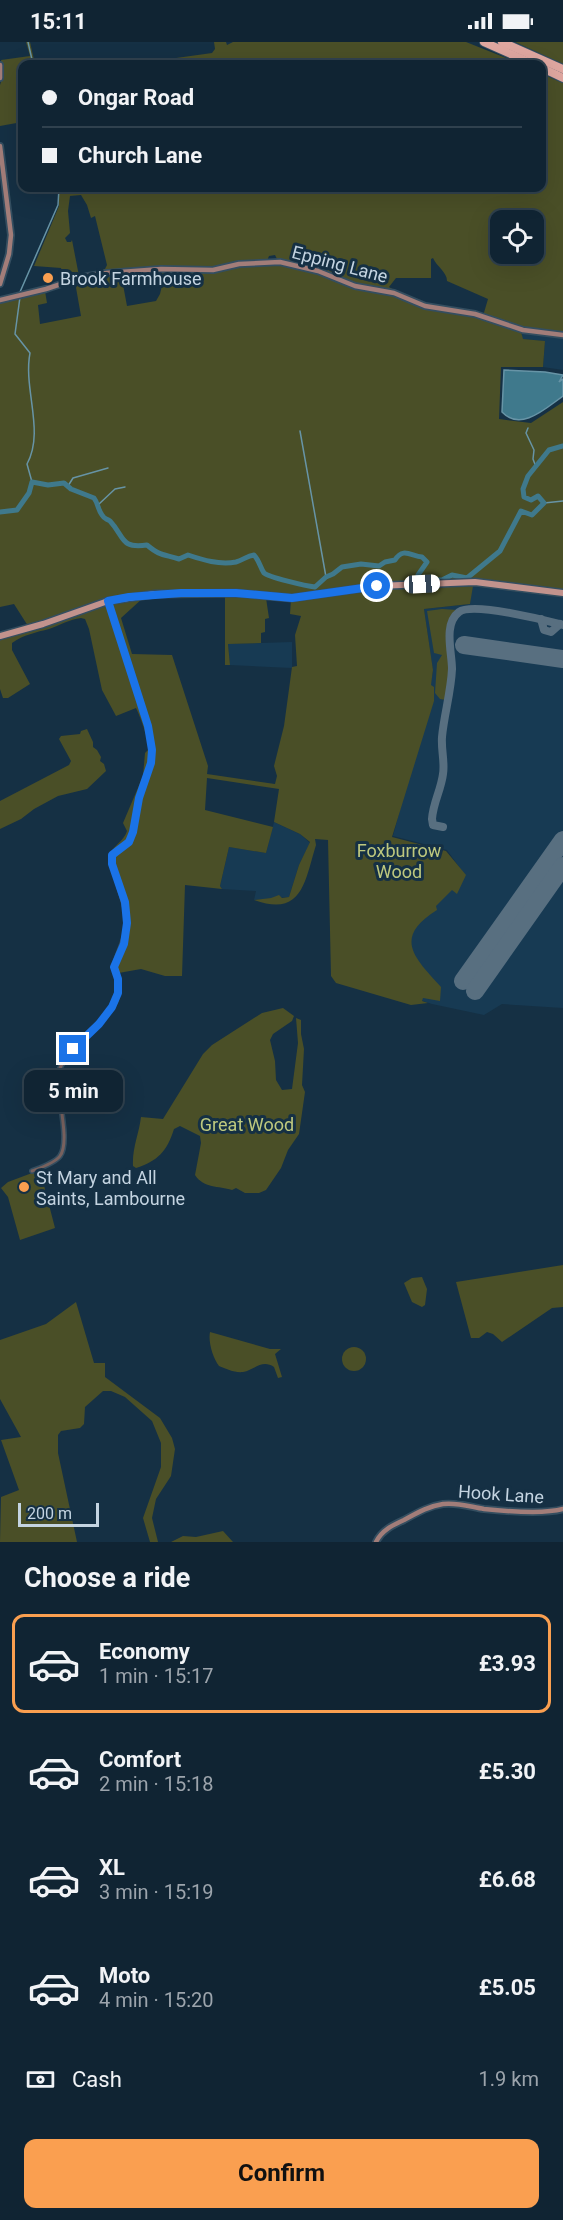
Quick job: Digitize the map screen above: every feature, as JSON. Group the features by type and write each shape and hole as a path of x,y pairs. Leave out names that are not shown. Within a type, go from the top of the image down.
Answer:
{"highway":[{"path":"483,42 524,60"},
{"path":"502,42 543,60"},
{"path":"546,61 563,69"},
{"path":"546,70 563,78"}],"main road":[{"path":"0,636 43,624 108,601 181,593 236,593 292,598 377,586 475,582 563,593"}],"street":[{"path":"0,65 0,78"},
{"path":"0,146 10,235 9,254 0,284"},
{"name":"Epping Lane","path":"1,298 27,294 82,277 107,273 161,269 213,270 239,264 280,262 318,271 355,286 394,293 425,306 475,315 524,330 563,335"},
{"path":"32,1171 58,1158 62,1150 58,1072 73,1049 99,1024 116,1001 118,986 114,967 124,944 127,923 125,902 112,864 112,855 129,842 139,798 151,763 152,750 148,726 108,601"},
{"name":"Hook Lane","path":"376,1542 388,1528 442,1504 503,1510 552,1511 563,1509"}],"shaded area":[{"path":"521,332 563,337 563,370 543,367 545,341 522,339"},
{"path":"504,370 563,375 559,382 563,379 563,396 533,416 517,420 509,418 502,412"},
{"path":"472,585 563,597 563,1008 502,1004 484,1015 432,1004 360,980 374,958 462,871 447,850 393,836 426,712 433,671 424,609 470,604"},
{"path":"292,642 292,668 230,665 228,644"},
{"path":"274,822 300,834 310,843 299,865 289,897 254,900 256,891 222,889 220,886 229,847 266,853"}],"green space":[{"path":"26,42 30,42 34,60 18,60 18,123 0,126 0,85 4,72 1,60 30,56"},
{"path":"214,42 226,42 227,45 233,42 466,42 511,60 162,60 212,53 215,49"},
{"path":"515,42 563,42 563,64"},
{"path":"546,76 563,83 563,334 530,330 483,316 488,299 447,281 433,258 431,259 431,278 396,278 389,287 399,293 355,285 319,269 277,259 275,255 269,256 267,261 213,268 99,273 98,270 105,269 107,265 95,216 91,218 81,195 70,196 68,211 70,233 65,238 67,242 72,240 79,276 64,281 61,268 34,266 59,206 58,192 546,192"},
{"name":"Foxburrow Wood","path":"284,264 311,270 355,288 387,293 414,303 474,316 521,332 523,339 545,341 543,367 501,367 499,419 531,423 563,402 563,597 473,586 470,604 424,609 433,670 431,685 434,687 434,701 392,837 446,851 466,875 457,894 452,890 436,906 437,910 423,920 415,930 412,939 412,948 416,957 441,987 440,1001 423,998 422,1001 428,1003 411,1005 336,983 331,976 328,840 315,839 316,845 309,871 299,892 292,900 283,904 270,904 254,900 279,895 282,898 289,897 299,865 310,842 300,834 274,822 279,789 207,778 205,810 273,827 266,853 229,847 220,886 222,889 185,885 182,976 165,976 141,969 113,974 125,934 126,921 111,853 127,831 123,823 143,776 145,753 149,749 140,717 136,708 116,716 102,690 89,629 85,619 81,618 30,634 12,643 12,650 30,684 8,698 3,698 0,689 0,637 28,626 14,604 0,607 0,302 45,291 47,303 38,305 40,324 81,316 75,282 87,278 121,274 127,306 156,301 160,294 163,281 135,276 136,273 159,270 214,271 239,266","holes":["233,593 291,599 290,614 301,616 295,635 297,666 292,667 284,726 274,766 277,776 275,784 207,774 208,766 172,655 132,654 121,618 143,598 225,597 225,665 230,665 228,644 261,643 261,633 265,632 265,619 269,618 266,598"]},
{"path":"458,610 449,622 448,629 450,667 446,700 440,699 435,693 437,663 442,655 434,653 427,611"},
{"path":"87,729 93,747 101,757 100,761 104,764 106,771 87,789 58,796 0,829 0,801 69,765 71,761 59,739 61,736 80,734 81,731"},
{"name":"Great Wood","path":"283,1008 294,1016 292,1021 273,1034 270,1040 275,1061 276,1080 282,1090 292,1089 298,1043 296,1018 301,1020 304,1049 302,1085 305,1092 299,1134 266,1190 259,1193 245,1193 236,1188 232,1190 202,1182 195,1175 201,1143 200,1136 180,1126 174,1129 161,1154 136,1168 133,1166 141,1117 163,1119 203,1054 212,1045 262,1013"},
{"path":"40,1170 55,1228 20,1240 8,1197 1,1188 8,1182"},
{"path":"563,1265 563,1307 552,1308 502,1342 487,1332 479,1338 471,1338 456,1282"},
{"path":"422,1277 427,1289 425,1305 422,1307 412,1302 404,1283 412,1278"},
{"path":"76,1302 94,1363 105,1363 105,1377 160,1418 172,1438 175,1449 171,1476 156,1499 152,1518 158,1542 150,1542 143,1518 161,1467 161,1443 152,1421 125,1397 111,1391 103,1391 85,1407 84,1424 80,1428 61,1431 58,1435 58,1453 77,1542 0,1542 1,1497 19,1490 1,1440 21,1437 0,1399 0,1340 46,1324"},
{"path":"210,1332 270,1349 281,1349 275,1354 282,1377 278,1378 274,1367 266,1364 240,1372 219,1366 212,1350"},
{"path":"354,1347 359,1348 365,1354 365,1364 359,1370 354,1371 349,1370 343,1364 342,1359 343,1354 349,1348"},
{"path":"223,1531 233,1542 171,1542 183,1536 196,1537"}],"waterway":[{"path":"28,42 32,60"},
{"path":"20,292 58,205 59,192"},
{"path":"20,297 15,334 30,353 29,381 34,438 27,464 32,482"},
{"path":"528,428 526,433 534,450 533,459 536,467"},
{"path":"300,431 326,577"},
{"path":"0,512 17,510 29,493 32,482 48,485 64,483 71,489 94,498 103,517 110,521 127,543 138,546 147,545 159,553 179,559 188,555 211,562 230,563 254,555 267,575 315,587 342,567 361,564 379,566 407,553 422,557 427,562 418,575 420,579 442,580 452,575 467,578 500,551 521,511 532,515 544,503 538,496 531,500 524,497 523,489 528,476 549,450 563,446"},
{"path":"68,486 73,478 108,468"},
{"path":"99,504 115,489 125,487"},
{"path":"544,503 563,501"}],"taxiway":[{"path":"443,827 433,825 432,819 444,765 442,737 452,669 449,639 454,617 467,609 493,610 563,625"},
{"path":"541,619 544,630 551,632 560,624"}],"runway":[{"path":"464,645 563,659"},
{"path":"463,981 563,840"},
{"path":"475,991 563,866"}],"place":[{"name":"Brook Farmhouse","path":"48,278"},
{"name":"St Mary and All Saints, Lambourne","path":"24,1187"}],"route":[{"path":"73,1049 99,1024 116,1001 118,979 114,967 124,944 127,923 125,902 112,864 112,855 115,850 129,842 135,825 139,798 151,763 152,750 148,726 108,601 155,594 181,593 236,593 292,598 377,586"}]}
